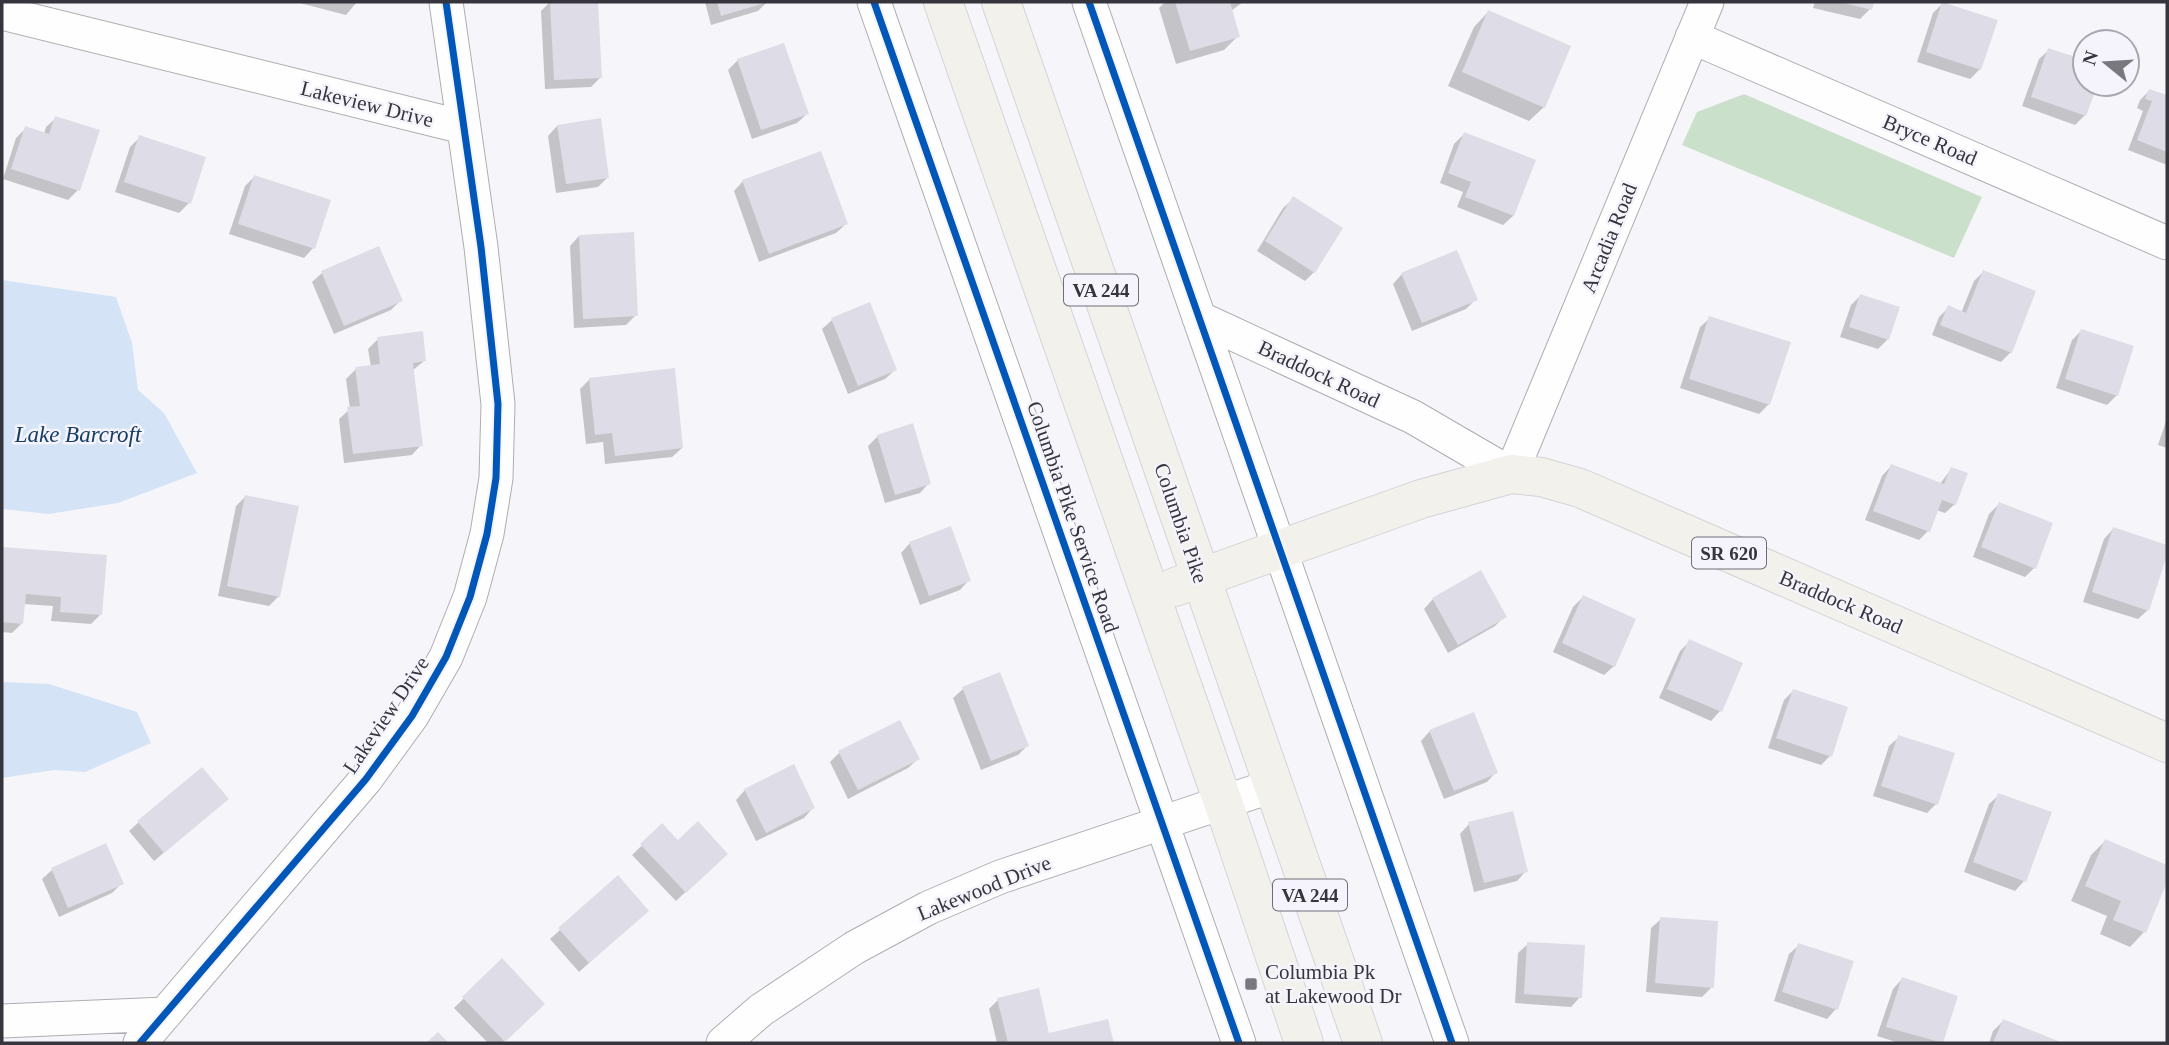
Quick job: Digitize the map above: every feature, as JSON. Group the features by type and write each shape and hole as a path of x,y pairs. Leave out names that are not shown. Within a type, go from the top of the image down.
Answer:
{"main road":[{"name":"VA 244","path":"943,2 1223,802 1304,1043"},
{"name":"Columbia Pike","path":"1001,2 1363,1043"},
{"name":"Braddock Road","path":"1151,596 1421,499 1511,474 1541,477 1580,488 2167,743"}],"street":[{"path":"446,2 463,127"},
{"name":"Columbia Pike Service Road","path":"873,2 1239,1043"},
{"path":"1089,2 1452,1043"},
{"name":"Arcadia Road","path":"1511,474 1707,2"},
{"name":"Lakeview Drive","path":"2,13 463,127 481,247 498,404 496,478 487,534 470,597 446,657 412,716 366,779 140,1043"},
{"name":"Bryce Road","path":"1692,37 2167,243"},
{"name":"Braddock Road","path":"1199,318 1413,417 1511,474"},
{"name":"Lakewood Drive","path":"723,1043 761,1010 853,948 928,908 999,877 1272,786"},
{"path":"2,1021 166,1014"}],"green space":[{"path":"1744,94 1982,197 1954,258 1682,145 1697,112"}],"water":[{"name":"Lake Barcroft","path":"2,280 116,297 132,343 138,390 164,413 197,473 118,503 49,514 2,509"},
{"path":"2,682 49,684 137,712 151,743 85,772 54,770 2,778"}],"building":[{"path":"550,2 598,2 602,78 554,80"},
{"path":"717,2 768,2 721,16"},
{"path":"1175,2 1230,2 1240,37 1190,51"},
{"path":"1839,2 1874,2 1872,10"},
{"path":"1942,2 1998,20 1981,70 1926,52"},
{"path":"1488,10 1571,46 1545,108 1462,72"},
{"path":"784,43 809,114 761,130 737,59"},
{"path":"2048,48 2071,55 2071,98 2093,98 2086,116 2031,97"},
{"path":"2149,89 2167,95 2167,152 2137,140 2152,101 2145,99"},
{"path":"55,116 100,130 80,191 11,169 25,126 49,134"},
{"path":"601,118 609,178 566,184 557,125"},
{"path":"1464,132 1536,160 1514,216 1465,197 1471,182 1448,173"},
{"path":"139,135 206,157 191,204 124,182"},
{"path":"821,151 848,224 769,254 742,180"},
{"path":"254,175 331,200 315,249 238,224"},
{"path":"1293,196 1343,228 1315,273 1265,241"},
{"path":"634,232 638,316 583,319 579,235"},
{"path":"379,246 403,301 344,326 321,271"},
{"path":"1457,250 1478,300 1422,323 1401,273"},
{"path":"1983,270 2036,291 2012,353 1940,325 1948,305 1966,313"},
{"path":"1860,294 1900,307 1889,340 1849,327"},
{"path":"870,302 897,370 858,386 831,318"},
{"path":"1709,316 1791,342 1770,405 1689,379"},
{"path":"2081,329 2134,346 2118,396 2065,379"},
{"path":"423,331 426,361 413,363 423,446 353,454 347,407 360,406 355,367 380,364 377,337"},
{"path":"675,368 683,448 615,456 612,433 595,435 589,378"},
{"path":"913,423 931,484 895,495 877,435"},
{"path":"1891,464 1944,484 1951,467 1968,473 1956,505 1942,500 1930,532 1873,511"},
{"path":"245,495 299,506 280,597 227,586"},
{"path":"1999,502 2053,523 2036,569 1981,547"},
{"path":"951,526 971,581 929,596 909,542"},
{"path":"2113,527 2167,545 2167,555 2149,611 2092,592"},
{"path":"2,547 107,555 102,615 60,612 61,597 26,594 23,624 2,622"},
{"path":"1481,570 1507,617 1458,645 1432,598"},
{"path":"1583,595 1636,619 1615,667 1562,643"},
{"path":"1689,639 1743,663 1722,712 1667,689"},
{"path":"1000,672 1029,746 991,761 962,687"},
{"path":"1793,689 1848,707 1832,757 1776,738"},
{"path":"1474,712 1498,773 1454,791 1429,730"},
{"path":"900,720 920,759 858,790 838,751"},
{"path":"1898,735 1955,753 1938,805 1881,786"},
{"path":"794,764 815,808 766,833 744,789"},
{"path":"202,767 229,799 164,853 137,821"},
{"path":"1998,793 2052,812 2026,882 1973,862"},
{"path":"1513,811 1528,872 1484,883 1468,822"},
{"path":"698,821 728,854 686,893 640,844 662,823 678,840"},
{"path":"2105,839 2167,865 2167,882 2146,933 2113,920 2121,901 2085,886"},
{"path":"106,843 124,884 68,908 51,868"},
{"path":"618,875 649,911 589,963 558,928"},
{"path":"1660,917 1718,921 1714,988 1655,983"},
{"path":"1527,942 1585,945 1582,998 1524,994"},
{"path":"1798,943 1854,961 1838,1010 1782,992"},
{"path":"502,958 545,1004 505,1042 462,997"},
{"path":"1902,977 1958,996 1943,1043 1886,1027"},
{"path":"1039,988 1049,1033 1108,1019 1114,1043 1008,1043 997,998"},
{"path":"2003,1019 2063,1043 1993,1043"},
{"path":"438,1032 449,1043 426,1043"}],"cycle path":[{"path":"140,1043 366,779 412,716 446,657 470,597 487,534 496,478 498,404 481,247 446,2"},
{"path":"874,2 1239,1043"},
{"path":"1089,2 1452,1043"}],"place":[{"name":"Columbia Pk at Lakewood Dr","path":"1251,984"}]}
